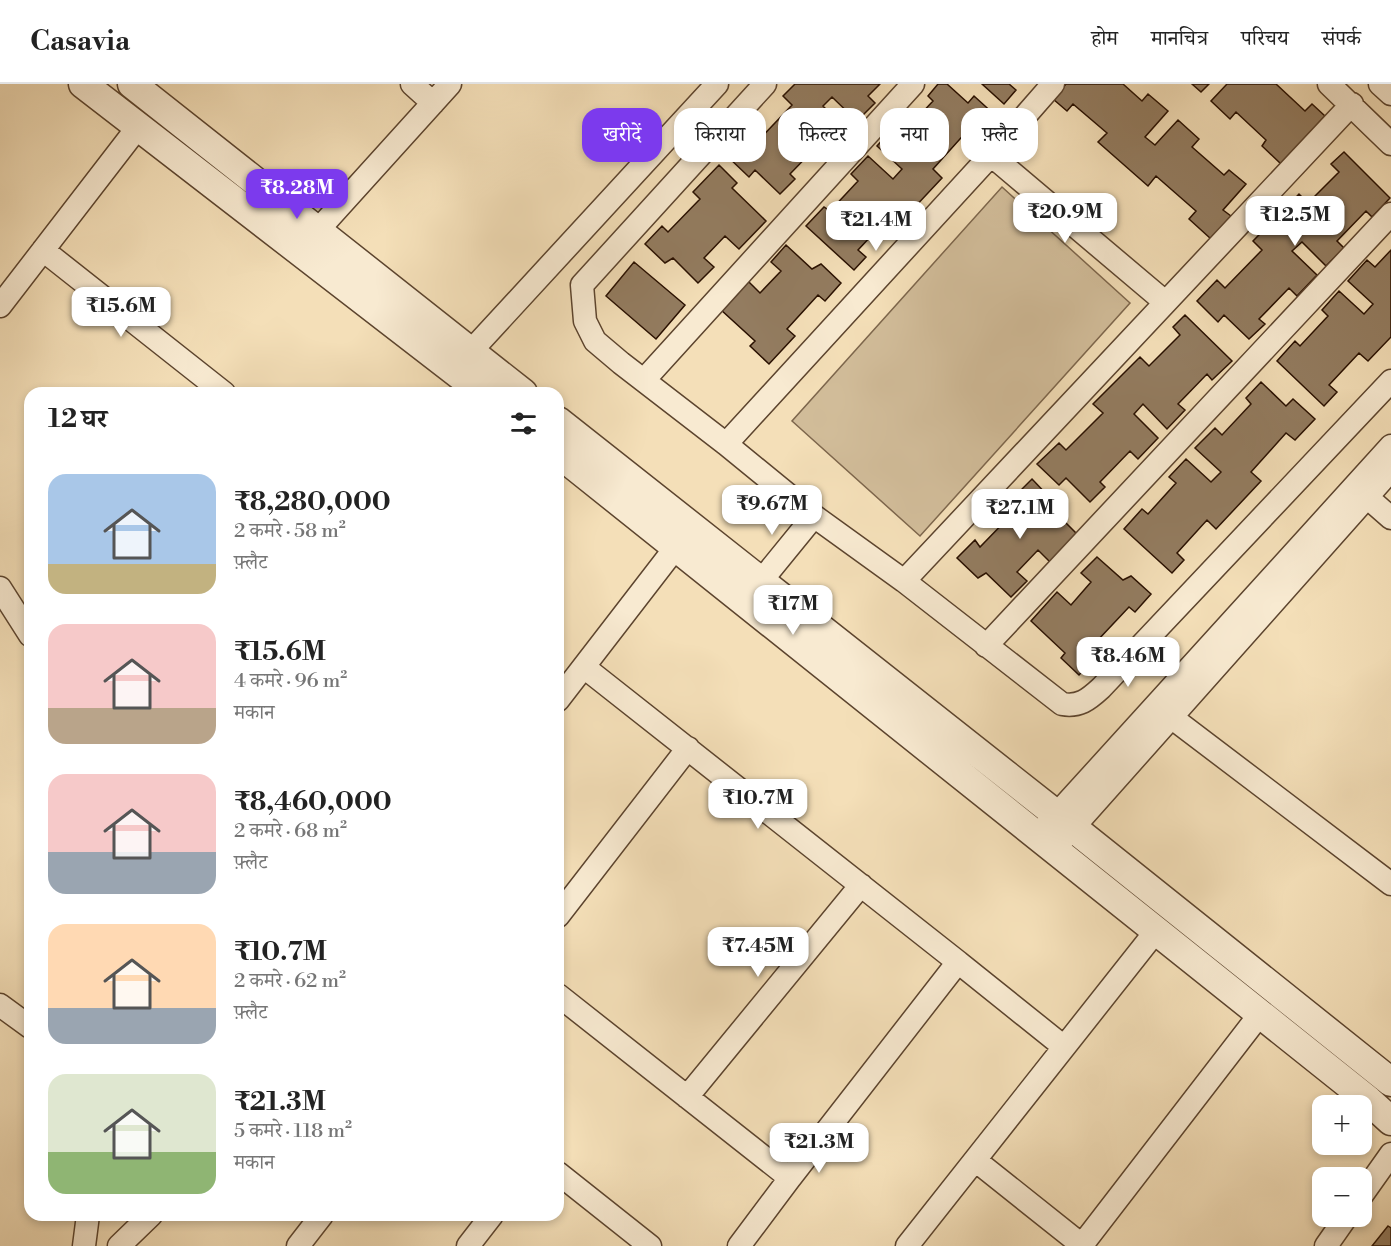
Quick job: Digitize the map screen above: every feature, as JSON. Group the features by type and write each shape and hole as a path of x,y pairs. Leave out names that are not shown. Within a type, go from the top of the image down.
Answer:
{"street":[{"path":"83,84 138,127 462,361 512,387"},
{"path":"132,84 318,230 462,361 479,387"},
{"path":"412,84 433,103"},
{"path":"318,230 450,84"},
{"path":"462,361 717,84"},
{"path":"765,84 582,285 585,321 596,341 644,380 814,516 904,581 1062,704 1073,706 1089,699 1391,381"},
{"path":"644,380 913,84"},
{"path":"1032,108 1053,84"},
{"path":"1329,84 1391,144"},
{"path":"1380,84 1391,94"},
{"path":"904,581 1352,105"},
{"path":"0,306 138,127"},
{"path":"726,444 986,162"},
{"path":"1000,162 1166,302"},
{"path":"986,646 1391,214"},
{"path":"43,250 216,387"},
{"path":"564,426 1065,821 1391,1083"},
{"path":"1065,821 1391,446"},
{"path":"564,462 676,547 1368,1100 1391,1121"},
{"path":"1045,842 1171,717 1391,470"},
{"path":"1367,497 1391,518"},
{"path":"761,581 814,516"},
{"path":"564,692 676,547"},
{"path":"0,588 24,626"},
{"path":"584,667 1064,1047"},
{"path":"1171,717 1391,884"},
{"path":"564,908 688,748"},
{"path":"687,1097 861,885"},
{"path":"906,1246 1156,931"},
{"path":"739,1246 958,962"},
{"path":"564,1000 790,1178"},
{"path":"0,1005 24,1023"},
{"path":"975,1160 1082,1246 1260,1014"},
{"path":"1372,1181 1391,1154"},
{"path":"564,1178 650,1246"},
{"path":"84,1246 87,1221"},
{"path":"119,1246 145,1221"},
{"path":"298,1246 317,1221"},
{"path":"468,1246 487,1221"},
{"path":"1326,1246 1339,1227"}],"shaded area":[{"path":"1002,187 1130,303 920,536 792,421"}],"building":[{"path":"795,84 880,84 868,96 875,103 868,110 868,108 843,108 832,97 823,106 825,108 789,108 792,105 783,96"},
{"path":"938,84 947,84 968,103 974,96 987,108 961,108 961,138 949,151 949,108 926,108 933,101 928,96"},
{"path":"982,84 1009,84 1016,90 1004,104"},
{"path":"1066,84 1123,84 1142,101 1148,94 1168,111 1145,137 1155,145 1178,120 1199,139 1192,147 1224,175 1229,170 1246,184 1223,210 1231,216 1211,239 1189,219 1196,211 1156,176 1148,186 1098,142 1107,133 1073,104 1067,111 1053,99"},
{"path":"1192,84 1209,84 1201,92"},
{"path":"1227,84 1276,84 1305,111 1312,104 1325,116 1281,164 1262,146 1266,140 1236,112 1230,119 1211,101"},
{"path":"778,120 778,162 802,162 790,174 795,179 780,194 755,170 749,177 733,162 766,162 766,132"},
{"path":"1344,152 1390,198 1372,217 1366,211 1337,241 1344,248 1326,266 1302,242 1292,251 1317,275 1297,296 1289,288 1259,319 1265,324 1249,339 1224,315 1218,322 1197,301 1217,280 1225,288 1262,250 1253,241 1299,194 1308,203 1339,172 1331,164"},
{"path":"868,156 893,179 902,169 894,162 939,162 933,169 942,178 897,226 888,218 858,250 866,257 854,270 806,226 824,207 830,211 858,181 851,174 862,162 868,162"},
{"path":"719,165 737,183 732,188 766,221 739,249 725,236 704,258 714,267 698,283 673,258 665,263 645,244 662,226 668,232 700,199 693,192"},
{"path":"786,245 812,269 821,264 841,283 825,301 818,295 787,329 795,336 769,364 750,346 755,341 720,309 747,280 760,293 781,271 771,262"},
{"path":"1391,250 1391,337 1368,361 1359,353 1329,385 1337,392 1324,406 1277,361 1295,341 1300,346 1328,316 1322,310 1339,291 1364,314 1373,304 1348,281 1367,260 1375,267"},
{"path":"634,262 685,305 656,339 606,296"},
{"path":"1185,315 1232,361 1212,380 1207,374 1178,404 1185,410 1167,429 1143,404 1134,414 1158,438 1138,459 1130,451 1100,482 1105,487 1090,502 1066,478 1059,485 1037,464 1059,443 1066,450 1103,413 1093,404 1140,357 1149,366 1180,335 1173,327"},
{"path":"1261,382 1286,406 1293,399 1315,419 1295,440 1286,433 1251,472 1261,481 1216,529 1207,520 1177,553 1184,560 1172,573 1124,529 1142,509 1148,514 1176,483 1169,477 1186,459 1211,482 1221,472 1195,448 1215,428 1222,435 1251,404 1246,398"},
{"path":"1032,479 1050,498 1045,502 1079,536 1052,564 1038,550 1017,572 1027,581 1011,597 986,573 978,578 957,558 975,540 980,547 1013,513 1005,506"},
{"path":"1097,557 1123,580 1131,576 1151,594 1135,612 1129,607 1097,641 1105,648 1079,675 1061,658 1065,653 1031,621 1057,592 1071,605 1091,582 1081,573"},
{"path":"1388,1226 1391,1228 1391,1246 1372,1246"}]}
